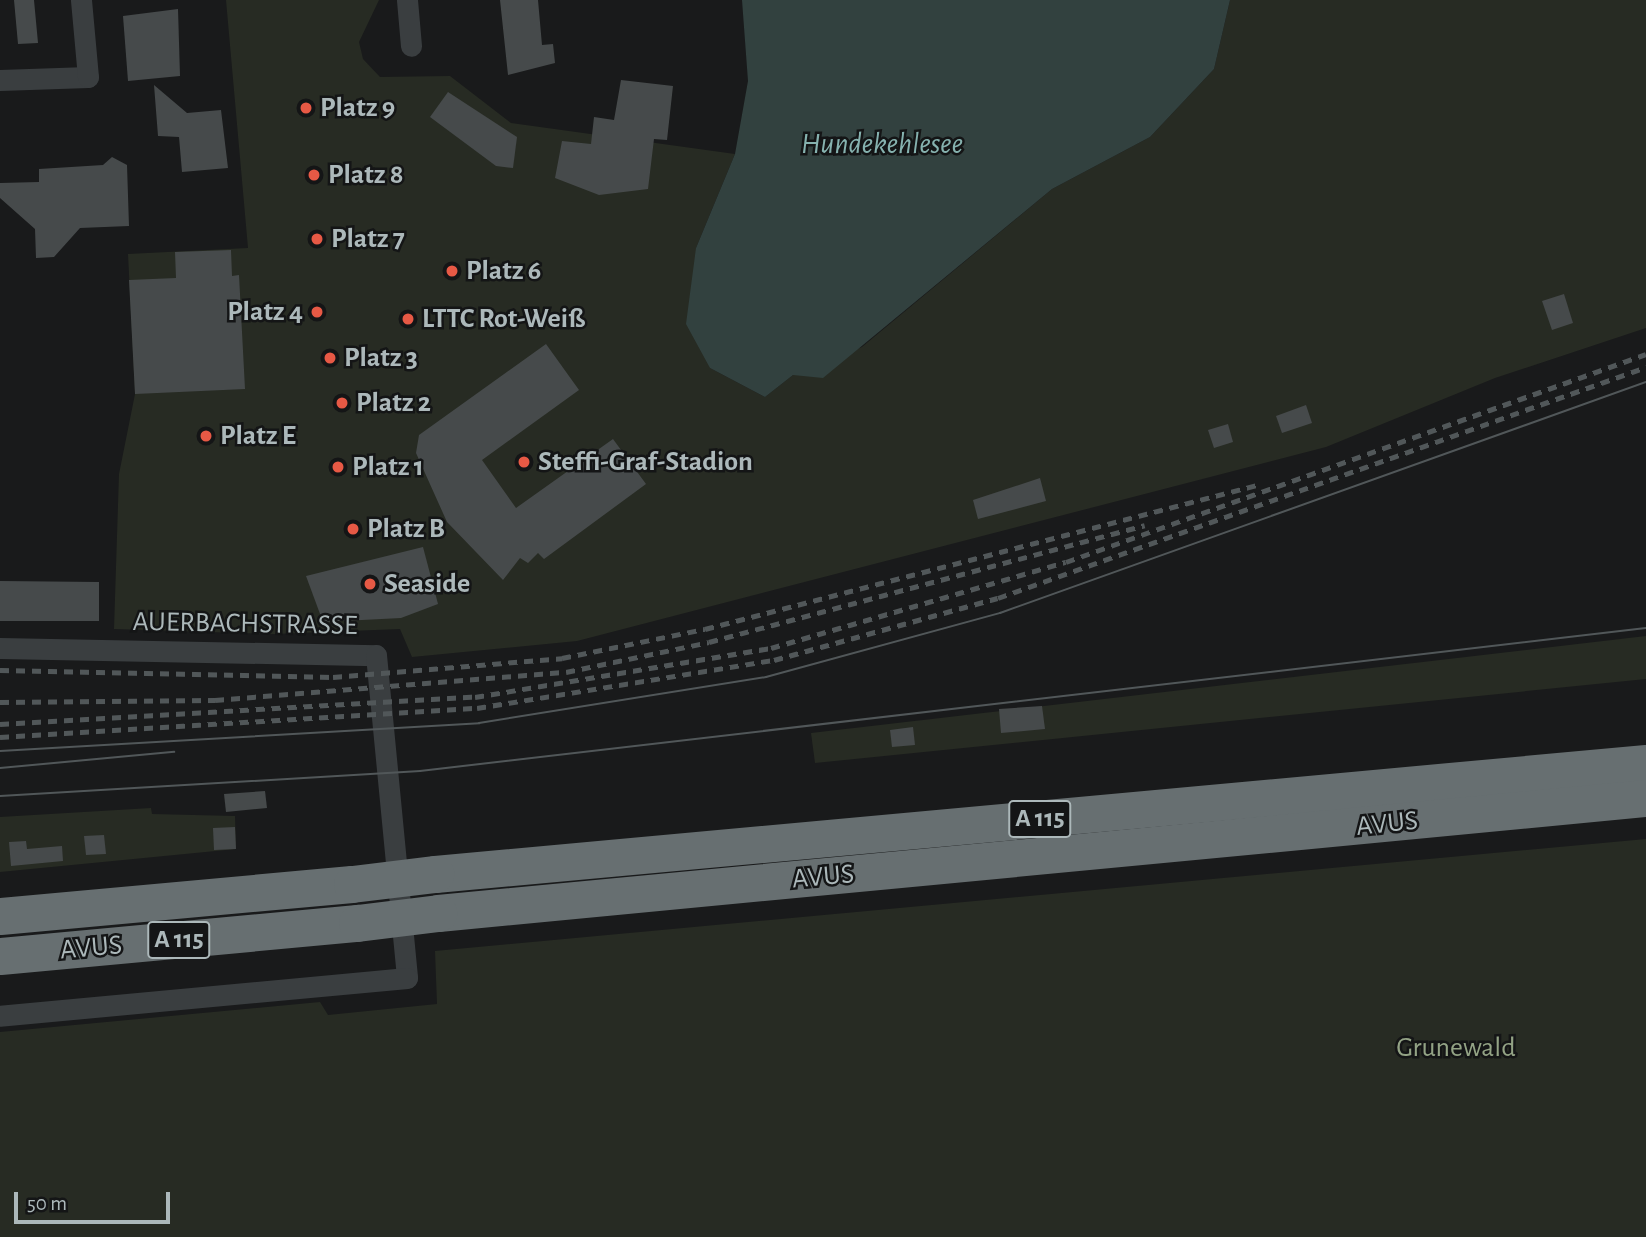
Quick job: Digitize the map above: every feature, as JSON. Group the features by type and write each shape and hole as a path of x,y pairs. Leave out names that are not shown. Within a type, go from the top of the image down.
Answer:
{"highway":[{"name":"AVUS","path":"0,916 1646,763"},
{"name":"AVUS","path":"0,956 1646,799"}],"street":[{"path":"0,79 88,77 81,0"},
{"path":"407,0 411,46"},
{"name":"AUERBACHSTRASSE","path":"0,648 376,655 407,978 0,1016"}],"green space":[{"path":"226,0 379,0 359,42 363,59 380,77 450,76 511,123 735,154 696,248 710,368 765,397 793,375 862,347 1052,189 1150,137 1214,69 1230,0 1646,0 1646,328 1495,378 1326,447 577,641 412,657 400,629 274,634 114,629 119,474 135,394 128,254 248,248"},
{"path":"1646,636 1646,679 815,763 811,733"},
{"path":"151,808 152,814 235,816 236,849 0,872 0,817"},
{"name":"Grunewald","path":"1646,839 1646,1237 0,1237 0,1032 320,1002 328,1015 437,1004 435,951"}],"water":[{"name":"Hundekehlesee","path":"742,0 1230,0 1214,69 1150,137 1052,189 823,378 793,375 765,397 710,368 686,324 696,248 735,154 748,81"}],"building":[{"path":"14,0 34,0 38,43 18,44"},
{"path":"500,0 538,0 542,45 553,44 555,63 508,75"},
{"path":"178,9 180,76 128,81 123,16"},
{"path":"621,80 673,86 667,140 654,139 648,189 599,195 555,178 562,141 591,144 594,117 614,120"},
{"path":"154,85 187,113 221,110 228,168 182,172 179,137 158,136"},
{"path":"448,92 517,137 513,168 496,166 430,117"},
{"path":"112,157 127,165 129,226 80,228 54,257 36,258 35,229 0,198 0,183 39,182 39,169 103,165"},
{"path":"231,250 232,276 239,275 245,389 135,394 129,280 176,278 175,252"},
{"path":"1564,294 1573,323 1552,330 1542,301"},
{"name":"Steffi-Graf-Stadion","path":"546,344 579,390 482,460 516,508 613,439 646,484 544,559 538,553 528,563 520,558 503,580 447,522 416,453 419,435"},
{"path":"1306,405 1312,423 1282,433 1276,416"},
{"path":"1228,424 1233,442 1214,448 1208,430"},
{"path":"1040,478 1046,501 978,519 973,500"},
{"name":"Seaside","path":"423,547 438,604 401,618 323,622 306,576"},
{"path":"0,581 99,582 99,621 0,621"},
{"path":"1042,706 1045,729 1001,733 999,709"},
{"path":"913,727 915,745 892,747 890,730"},
{"path":"265,791 267,808 226,812 224,794"},
{"path":"235,827 236,849 214,850 213,828"},
{"path":"104,835 106,854 86,855 84,836"},
{"path":"26,841 27,849 62,846 63,861 11,866 9,842"}],"tram line":[{"path":"0,751 479,723 766,677 1000,613 1646,382"},
{"path":"0,796 420,771 1646,628"},
{"path":"0,768 174,752"}],"railway":[{"path":"0,724 475,697 771,648 1066,562 1646,354"},
{"path":"0,737 477,708 774,660 998,598 1646,367"},
{"path":"0,670 333,677 562,658 705,629 1261,484"},
{"path":"0,702 215,700 566,672 709,642 1145,525"}],"place":[{"name":"Platz 9","path":"306,108"},
{"name":"Platz 8","path":"314,175"},
{"name":"Platz 7","path":"317,239"},
{"name":"Platz 6","path":"452,271"},
{"name":"Platz 4","path":"317,312"},
{"name":"LTTC Rot-Weiß","path":"408,319"},
{"name":"Platz 3","path":"330,358"},
{"name":"Platz 2","path":"342,403"},
{"name":"Platz E","path":"206,436"},
{"name":"Steffi-Graf-Stadion","path":"524,462"},
{"name":"Platz 1","path":"338,467"},
{"name":"Platz B","path":"353,529"},
{"name":"Seaside","path":"370,584"}]}
